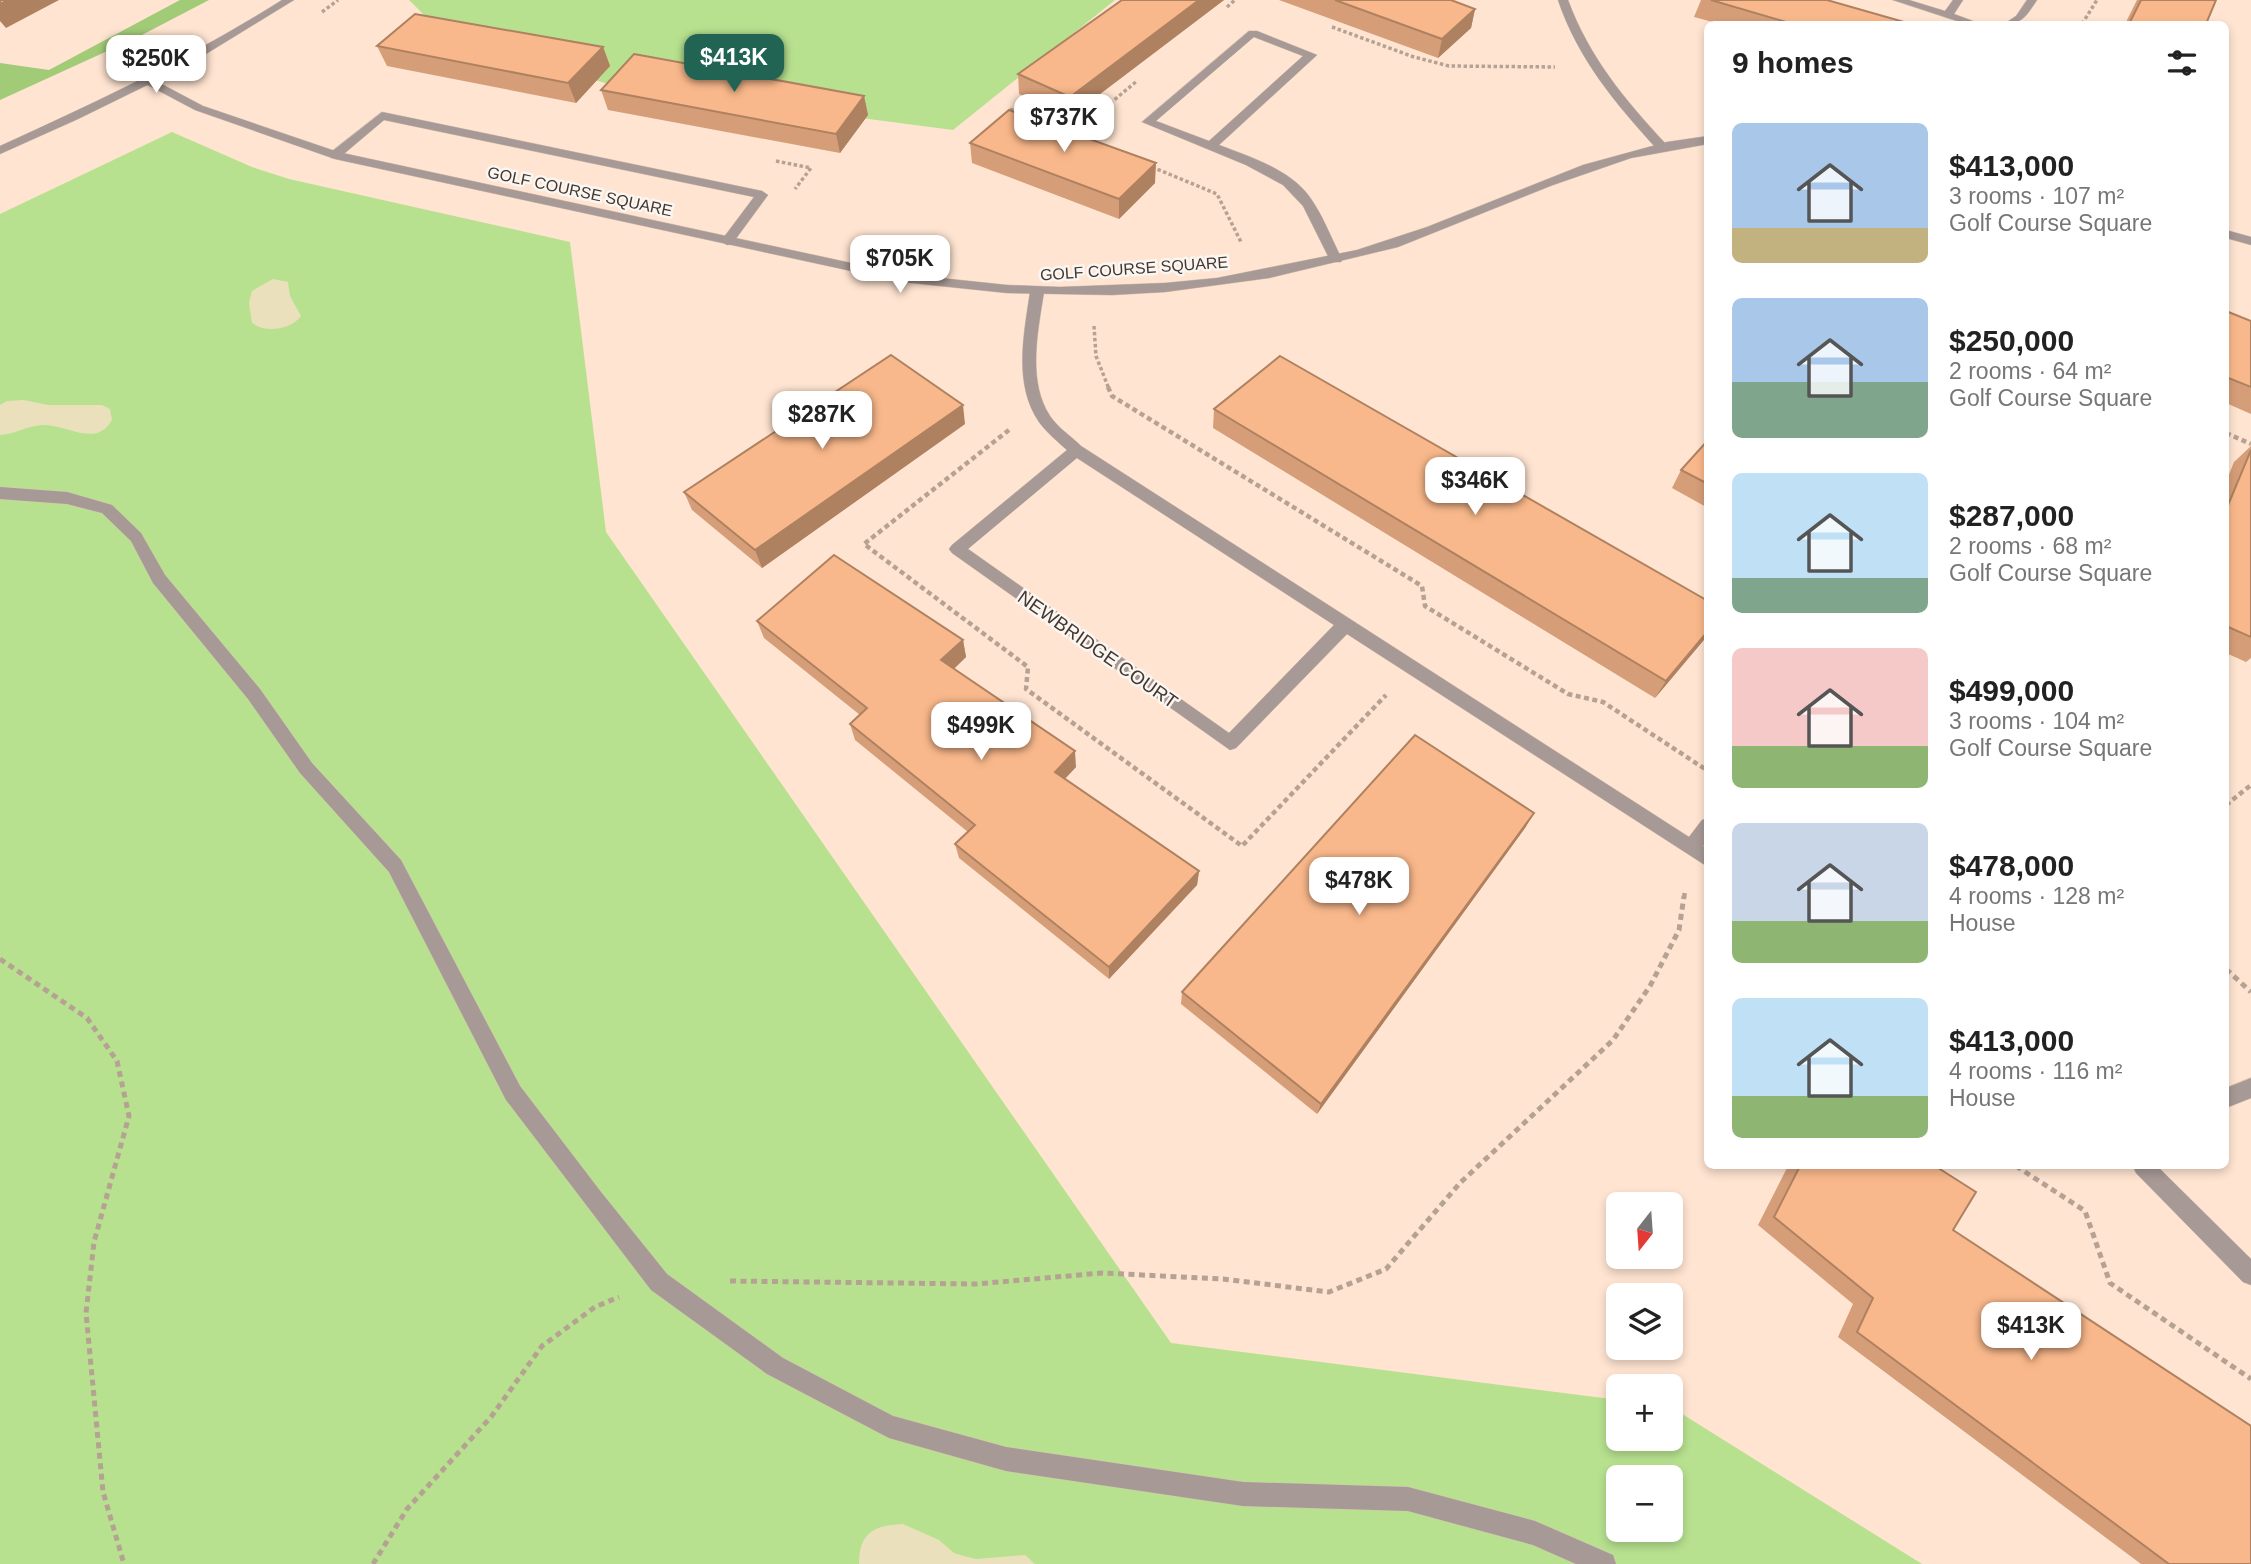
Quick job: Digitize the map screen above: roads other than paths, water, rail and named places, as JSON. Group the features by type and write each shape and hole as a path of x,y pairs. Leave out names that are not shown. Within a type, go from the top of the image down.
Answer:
{"street":[{"path":"0,150 148,81 226,39 289,0"},
{"path":"1563,0 1571,26 1594,67 1661,146"},
{"path":"1898,0 1966,21"},
{"path":"1947,15 1958,0"},
{"path":"2014,21 2020,18 2032,0"},
{"path":"1209,147 1311,55 1253,33 1148,122 1286,181 1301,194 1336,259"},
{"name":"GOLF COURSE SQUARE","path":"148,81 199,108 335,155 902,278 970,288 1037,292 1204,284 1281,272 1391,245 1631,152 1704,141"},
{"path":"335,155 382,116 762,195 727,241"},
{"path":"2229,235 2251,241"},
{"path":"1037,292 1030,349 1031,381 1042,415 1076,450 1704,856"},
{"name":"NEWBRIDGE COURT","path":"1076,450 957,549 1230,743 1346,624"},
{"path":"0,493 67,498 107,509 136,537 159,579 254,694 306,768 394,866 513,1093 659,1282 775,1366 889,1426 1006,1459 1243,1494 1408,1499 1535,1533 1604,1564"},
{"path":"1691,848 1704,830"},
{"path":"2229,1097 2251,1088"},
{"path":"2148,1169 2251,1274"}]}
